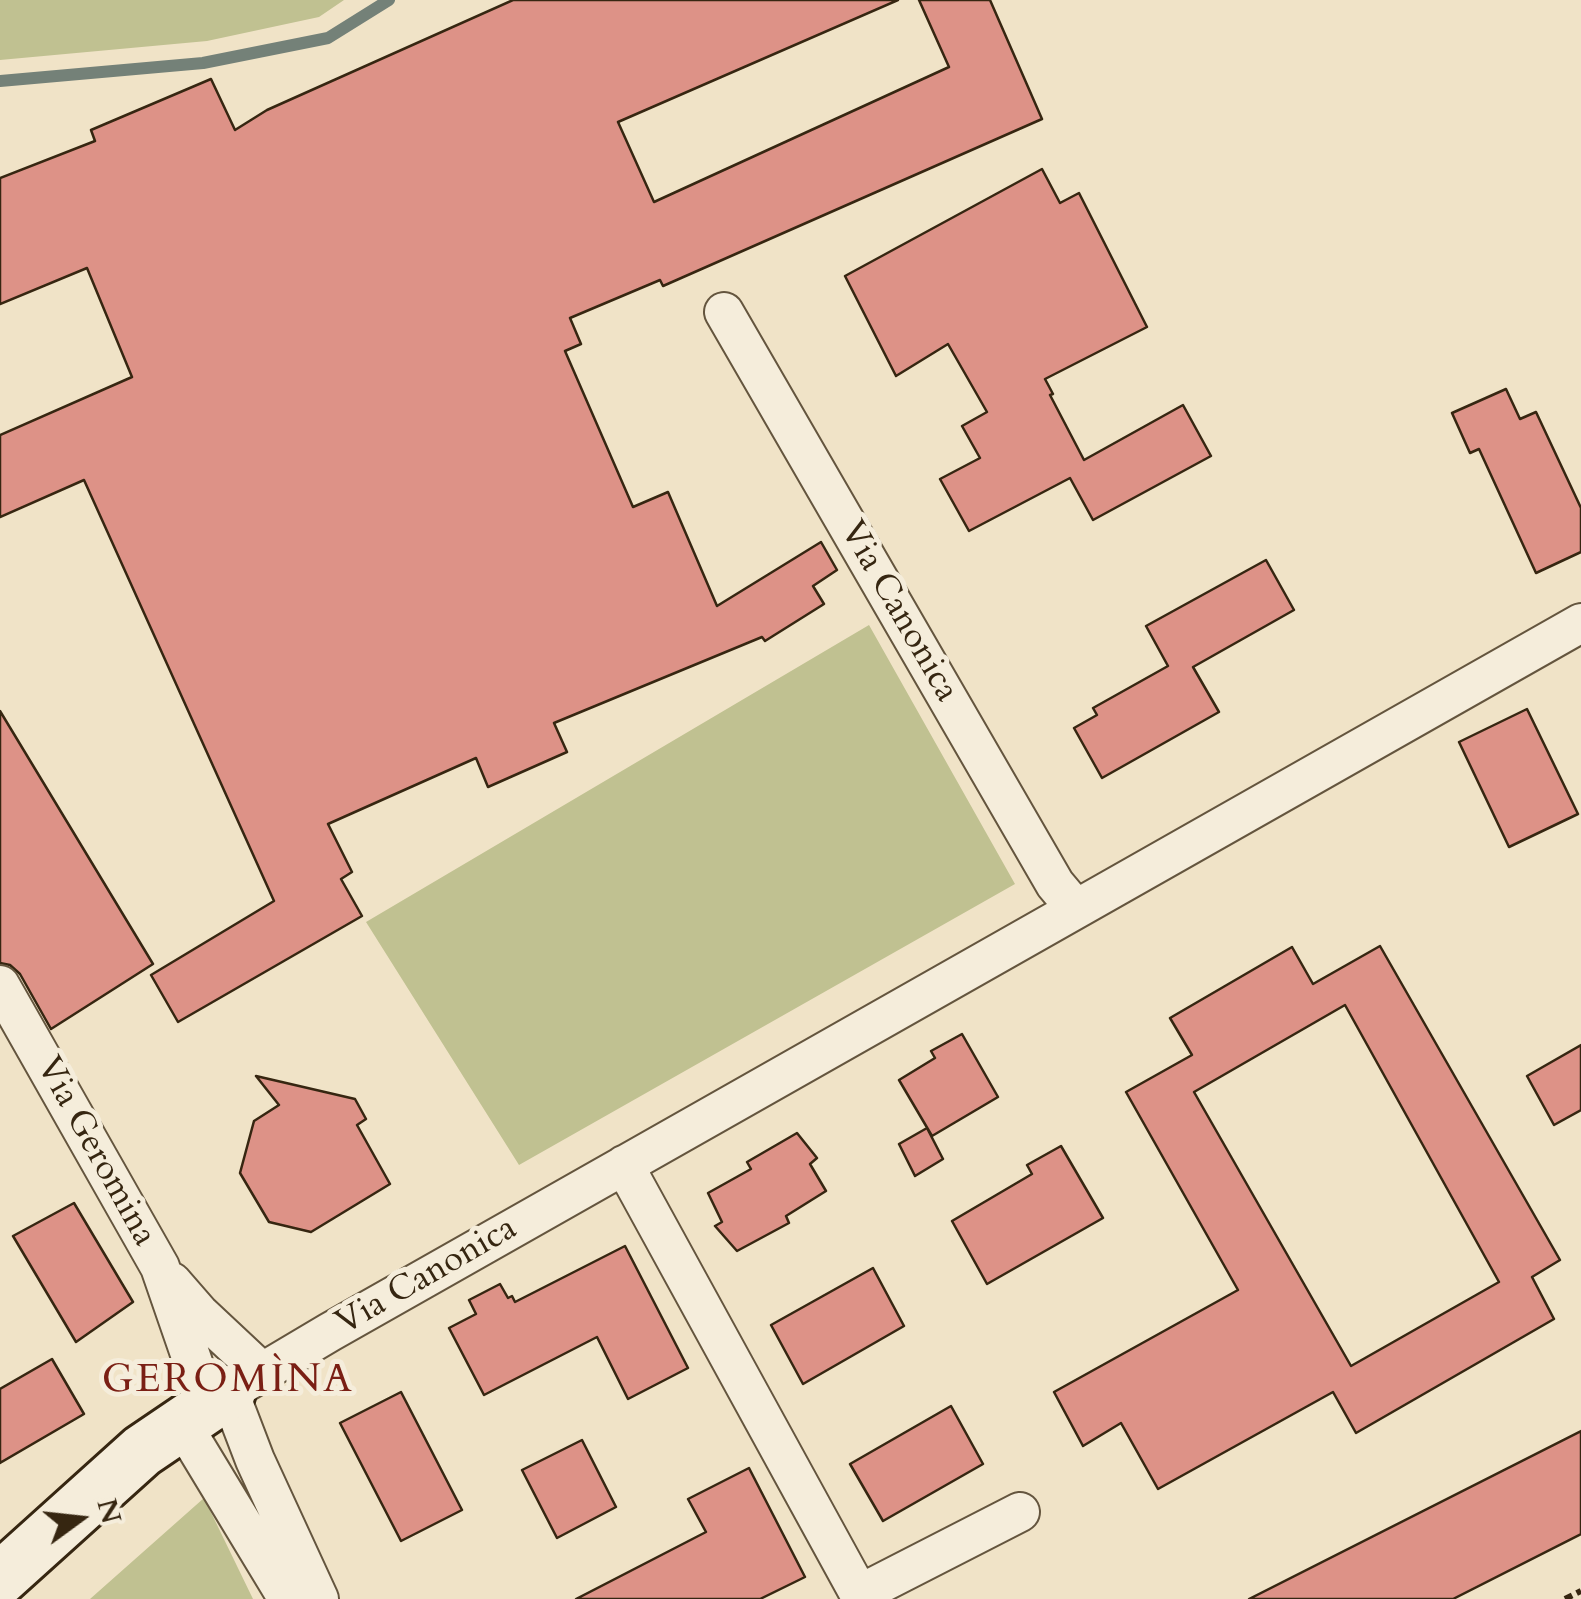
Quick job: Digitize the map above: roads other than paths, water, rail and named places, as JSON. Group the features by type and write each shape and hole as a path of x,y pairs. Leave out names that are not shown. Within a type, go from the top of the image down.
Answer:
{"street":[{"name":"Via Canonica","path":"724,312 1055,884 1076,909"},
{"name":"Via Canonica","path":"0,1579 142,1450 220,1399 624,1165 1581,623"},
{"name":"Via Geromina","path":"0,985 160,1268 220,1399"},
{"path":"624,1165 852,1594 1020,1512"},
{"name":"Via Geromina","path":"160,1268 200,1313 220,1399"},
{"path":"220,1399 288,1599"},
{"path":"220,1399 318,1599"}],"waterway":[{"path":"0,81 203,63 328,38 389,0"}],"district":[{"name":"GEROMÌNA","path":"228,1382"}]}
